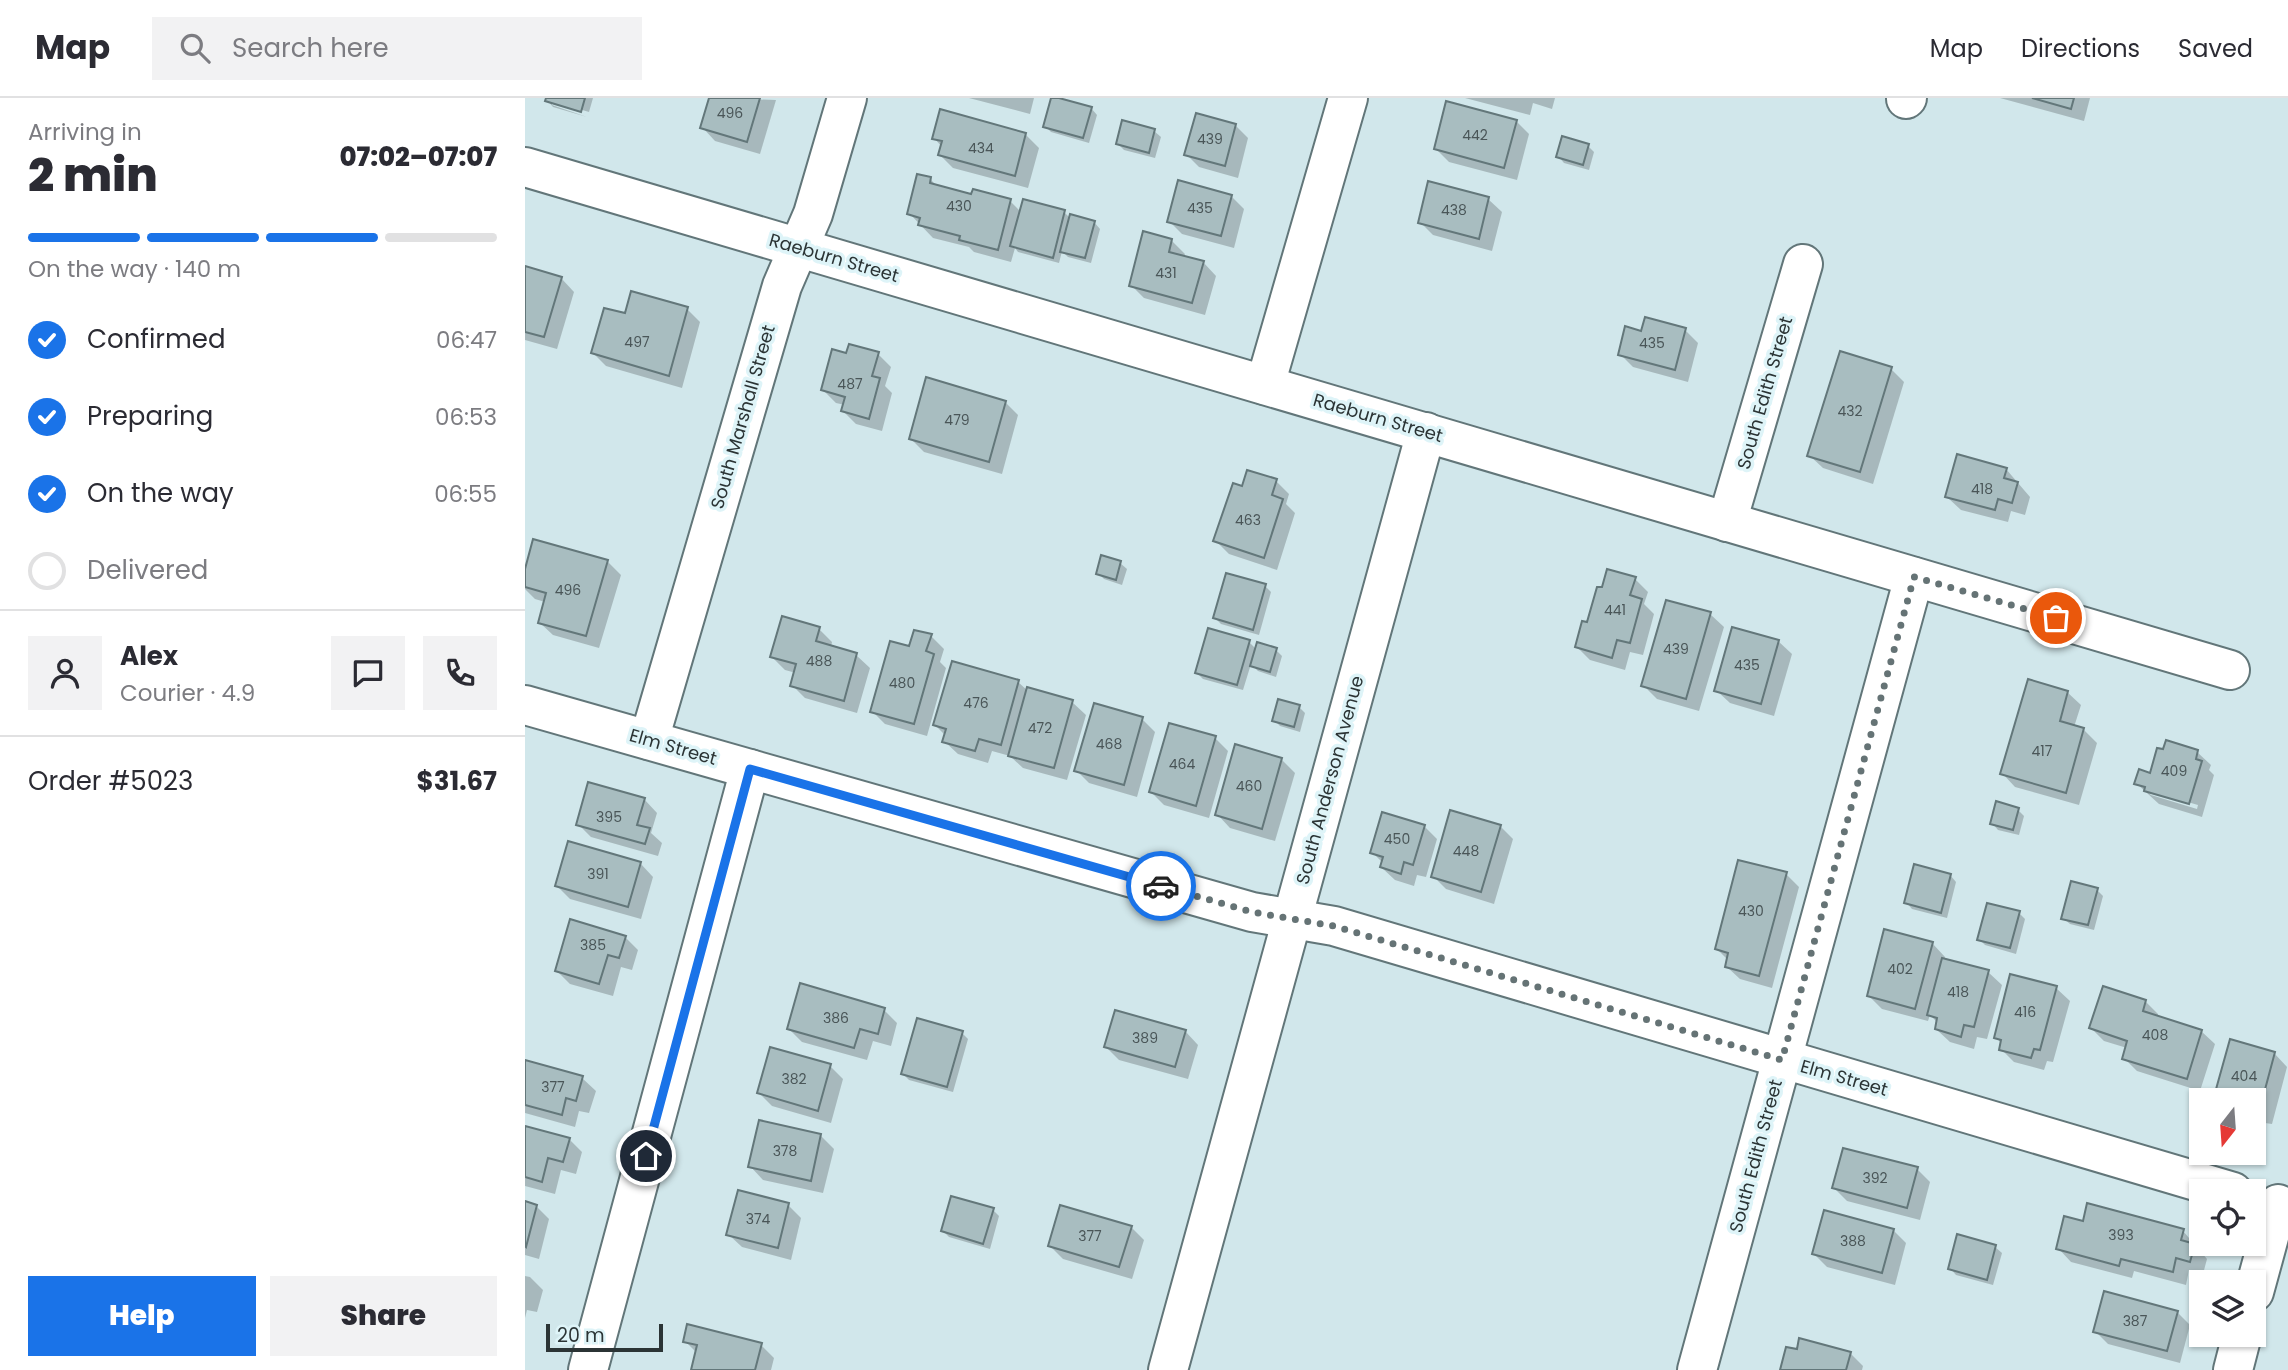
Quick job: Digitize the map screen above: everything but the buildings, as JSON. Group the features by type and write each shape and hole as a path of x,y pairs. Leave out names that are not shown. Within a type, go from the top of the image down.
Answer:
{"street":[{"name":"South Marshall Street","path":"649,740 782,286 813,214 847,98"},
{"path":"1265,385 1348,98"},
{"name":"Raeburn Street","path":"525,167 2230,670"},
{"name":"South Edith Street","path":"1727,522 1803,264"},
{"name":"South Anderson Avenue","path":"1168,1370 1426,432"},
{"name":"South Edith Street","path":"1697,1370 1914,577"},
{"name":"Elm Street","path":"525,705 1252,912 1334,926 2189,1179"},
{"path":"588,1370 750,769"},
{"path":"2259,1270 2273,1203"},
{"path":"2232,1370 2239,1347"}],"way so far":[{"path":"1161,886 1252,912 1334,926 1782,1060 1914,577 2056,618"}],"route":[{"path":"646,1156 750,769 1161,886"}]}
